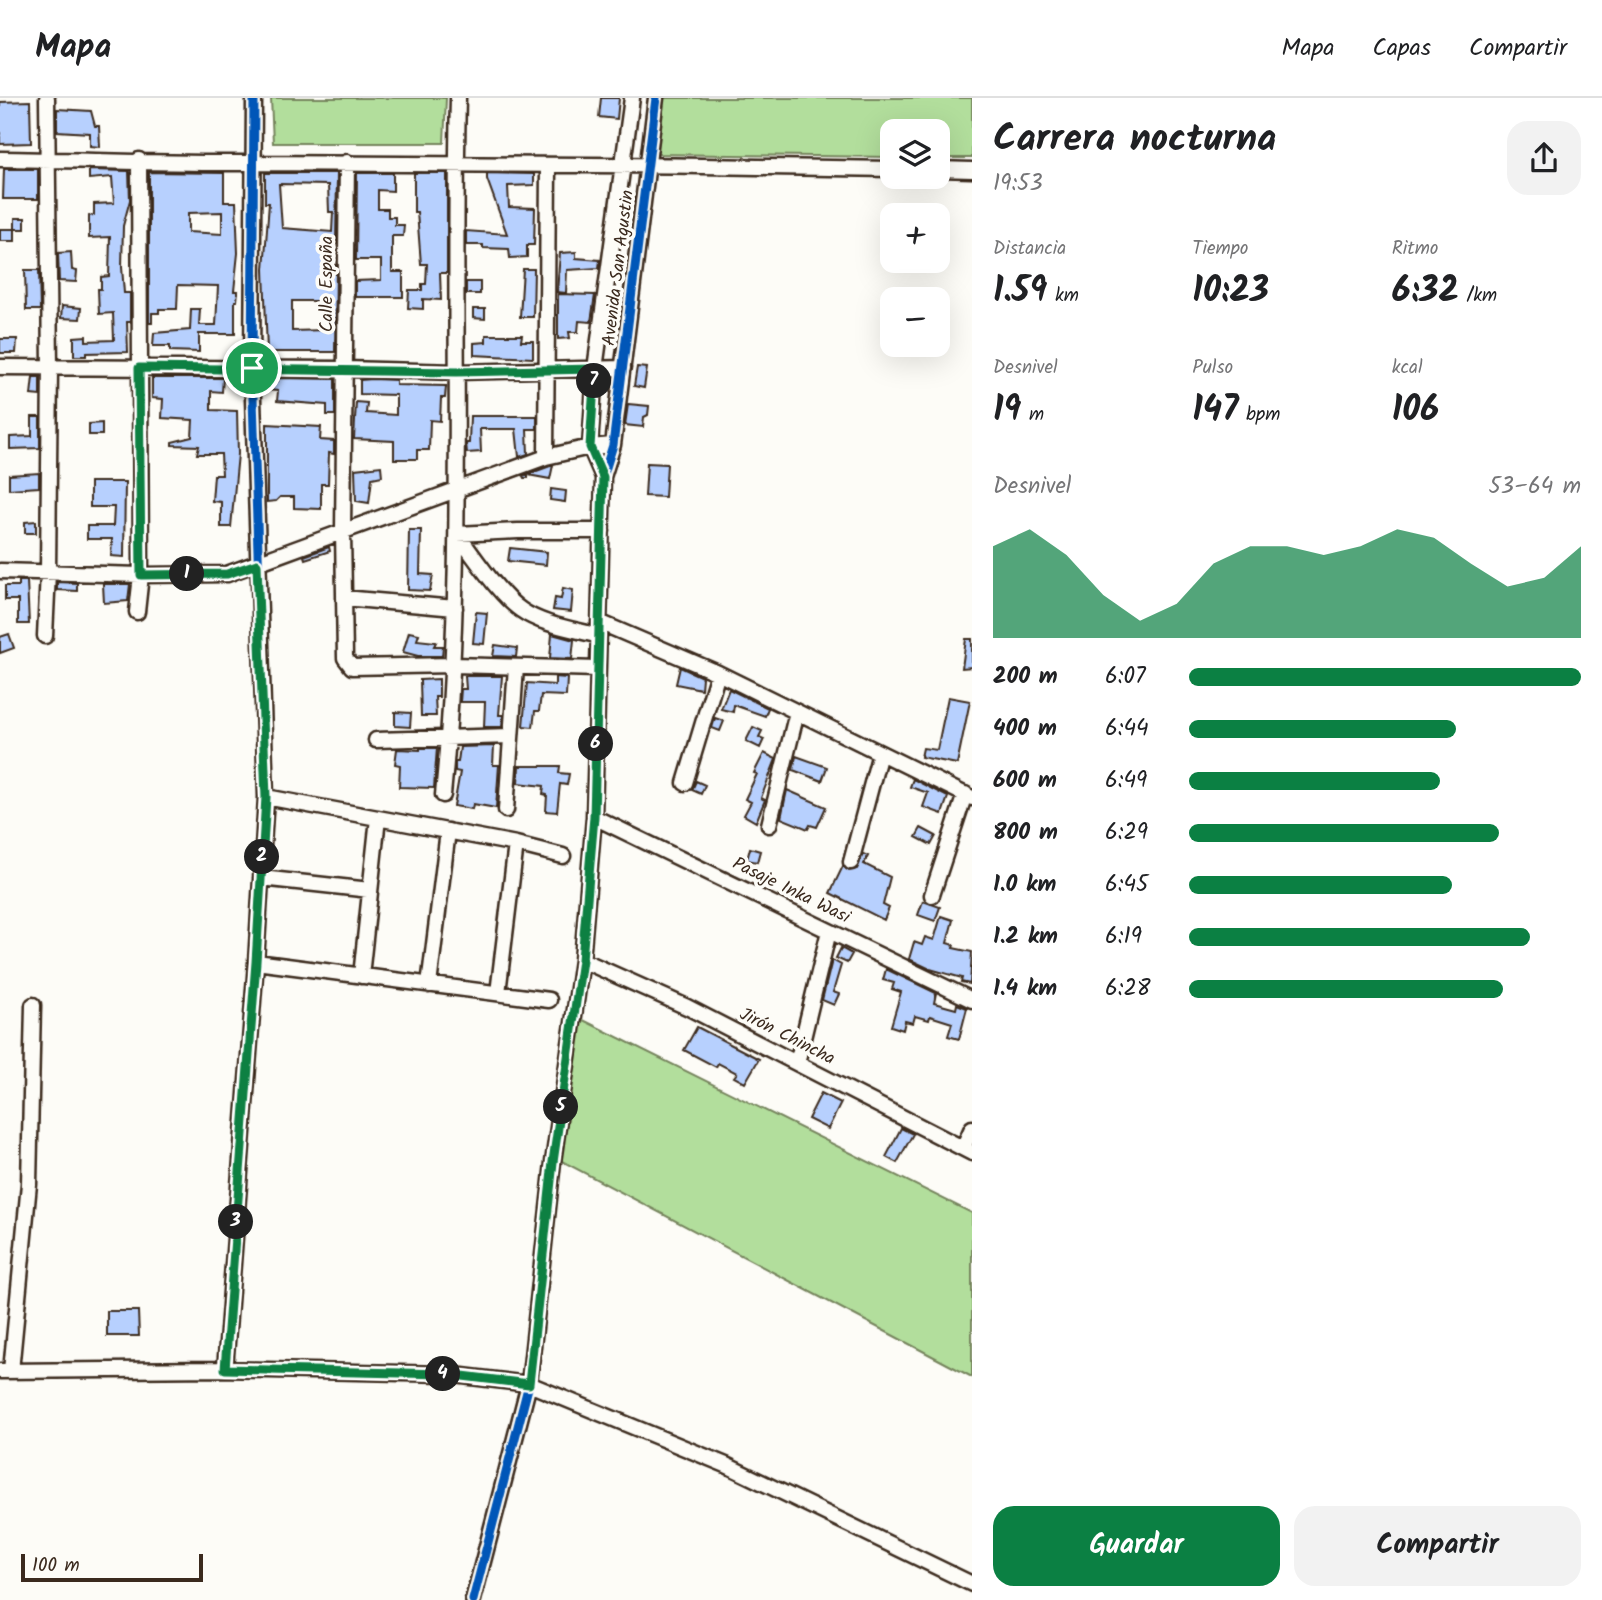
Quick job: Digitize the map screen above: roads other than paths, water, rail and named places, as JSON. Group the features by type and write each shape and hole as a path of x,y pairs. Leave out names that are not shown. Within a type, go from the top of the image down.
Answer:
{"street":[{"path":"45,636 50,368 50,160 47,98"},
{"path":"225,1369 266,797 252,368 254,98"},
{"path":"443,795 453,665 458,490 458,98"},
{"name":"Avenida San Agustin","path":"590,447 595,369 632,98"},
{"name":"Avenida San Agustin","path":"473,1600 529,1384 553,1162 582,960 594,817 603,477 613,445 656,98"},
{"path":"0,159 880,169"},
{"path":"137,612 141,575 139,160"},
{"name":"Calle España","path":"347,162 343,531 345,658 352,667 453,665"},
{"path":"546,457 548,166"},
{"path":"950,169 972,170"},
{"path":"0,367 457,372 623,368"},
{"path":"0,571 141,575 227,574 546,457 613,445"},
{"path":"590,447 603,477"},
{"path":"457,534 602,531"},
{"path":"457,534 510,601 522,611 541,620 599,629 718,673 968,796 932,895"},
{"path":"344,598 455,608"},
{"path":"453,665 598,668"},
{"path":"506,810 516,667"},
{"path":"685,783 718,673"},
{"path":"769,825 797,712"},
{"path":"376,740 511,736"},
{"path":"851,862 880,753"},
{"path":"266,797 516,844 562,856"},
{"name":"Pasaje Inka Wasi","path":"594,817 972,1000"},
{"path":"361,976 378,818"},
{"path":"429,985 449,831"},
{"path":"498,993 516,844"},
{"path":"261,878 370,890"},
{"path":"797,1063 829,931"},
{"name":"Jirón Chincha","path":"582,960 687,1007 967,1151"},
{"path":"256,962 549,1000"},
{"path":"33,1005 29,1184 5,1371 225,1369 446,1374 529,1384 726,1465 972,1584"},
{"path":"967,1151 972,1128"}]}
